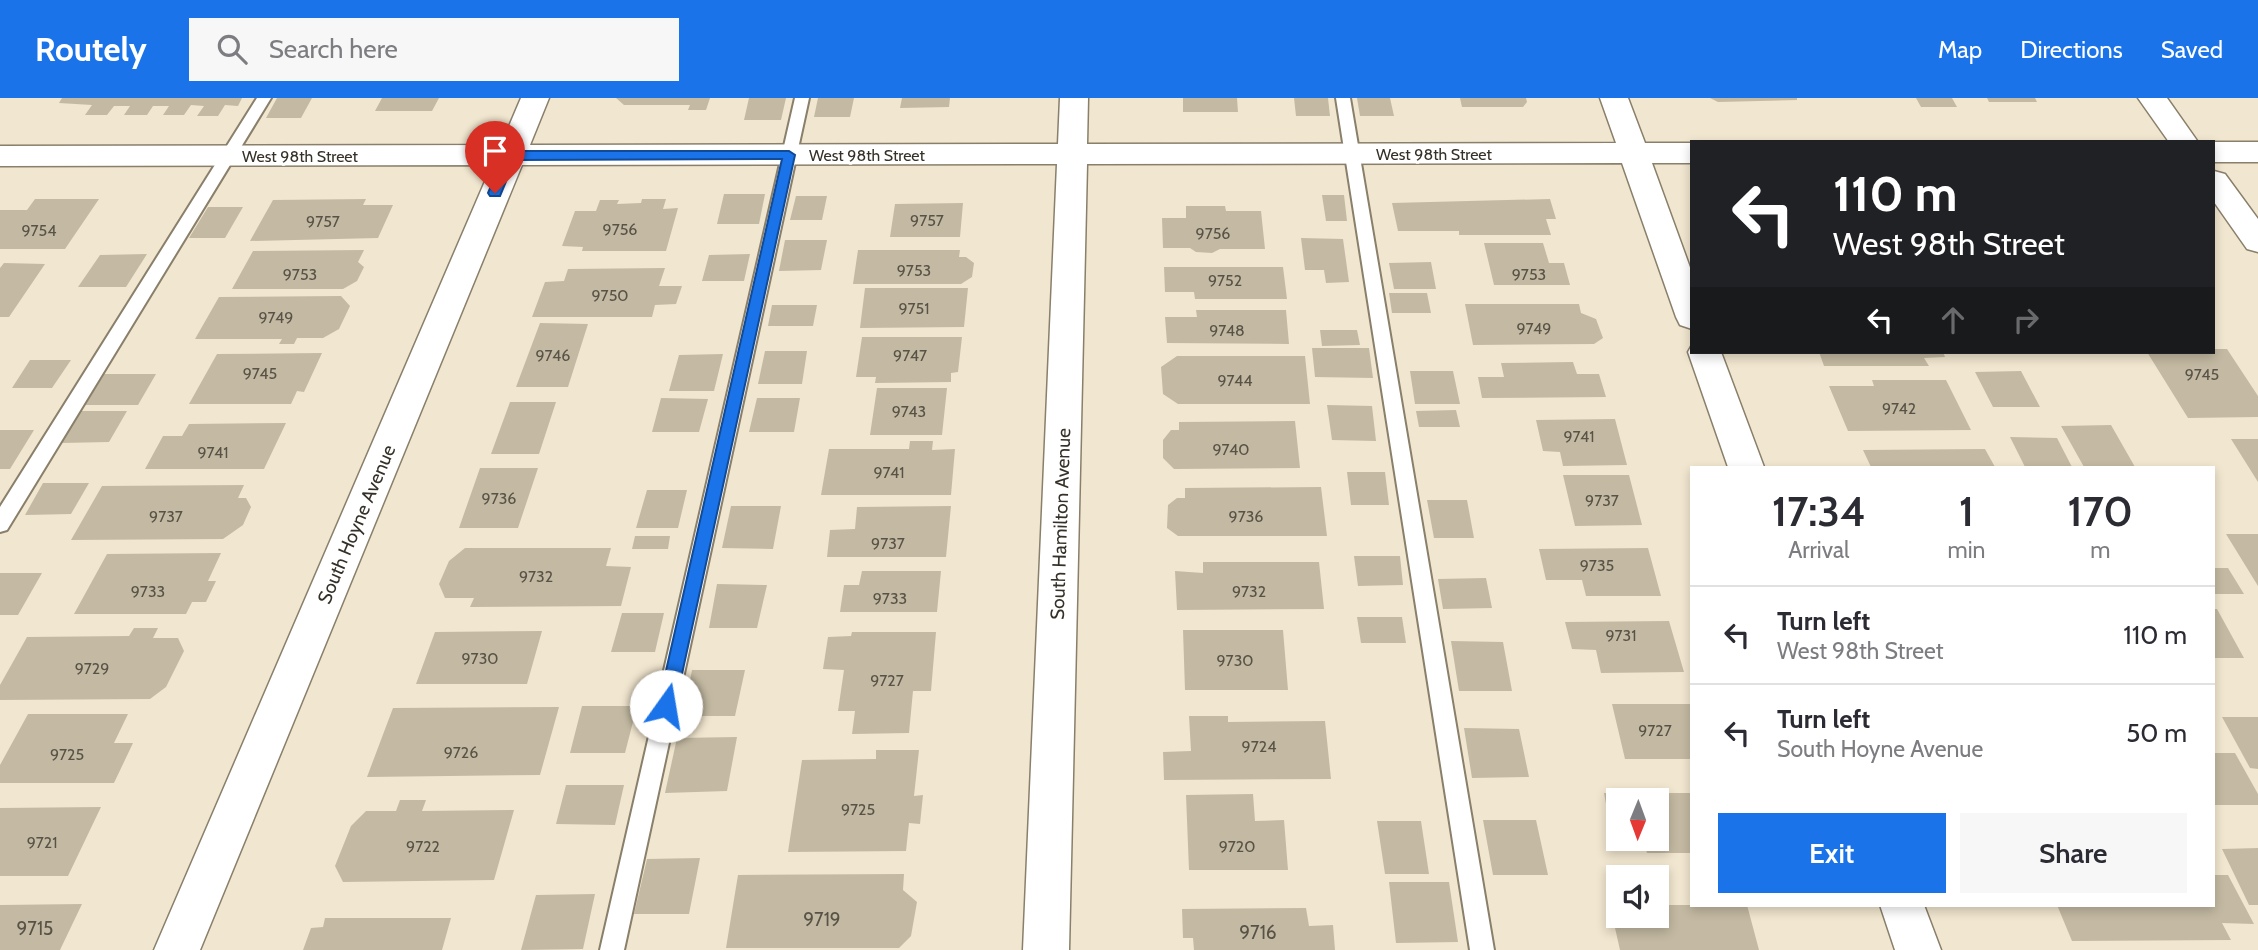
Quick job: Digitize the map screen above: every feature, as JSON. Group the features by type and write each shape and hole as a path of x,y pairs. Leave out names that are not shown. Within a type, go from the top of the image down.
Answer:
{"street":[{"name":"South Hoyne Avenue","path":"177,950 535,98"},
{"name":"South Hamilton Avenue","path":"1046,950 1074,98"},
{"path":"1614,98 1690,311"},
{"path":"2152,98 2183,140"},
{"path":"2215,152 2258,152"},
{"name":"West 98th Street","path":"0,156 1690,153"},
{"path":"2215,182 2258,241"},
{"path":"1706,354 1746,466"},
{"path":"1903,907 1918,950"}],"lane":[{"path":"0,524 264,98"},
{"path":"612,950 802,98"},
{"path":"1343,98 1482,950"}],"building":[{"path":"62,98 242,98 238,106 225,105 218,116 197,116 204,106 191,105 184,115 163,115 169,106 153,106 147,115 124,115 130,106 114,106 107,115 85,115 92,105 59,103"},
{"path":"277,98 312,98 301,118 266,118"},
{"path":"382,98 439,98 432,111 375,111"},
{"path":"616,98 710,98 706,110 688,110 690,105 624,105"},
{"path":"749,98 786,98 781,120 744,120"},
{"path":"818,98 854,98 850,117 814,117"},
{"path":"902,98 950,98 949,107 900,108"},
{"path":"1183,98 1237,98 1238,112 1183,112"},
{"path":"1294,98 1328,98 1330,116 1296,116"},
{"path":"1357,98 1390,98 1394,116 1360,116"},
{"path":"1460,98 1526,98 1527,102 1523,107 1462,107"},
{"path":"1710,98 1797,98 1797,100 1718,102"},
{"path":"1916,98 1952,98 1957,107 1921,107"},
{"path":"1987,98 2035,98 2037,102 1989,102"},
{"path":"724,194 765,194 759,224 717,224"},
{"path":"1322,195 1344,195 1347,221 1326,221"},
{"path":"796,196 827,196 822,220 790,220"},
{"path":"35,199 99,199 65,249 0,249 0,210 27,210"},
{"path":"366,199 363,205 393,205 378,238 250,241 273,200"},
{"path":"642,199 666,199 663,209 678,208 666,251 582,251 583,247 562,246 575,211 596,211 600,200 619,200 617,204 641,203"},
{"path":"1550,199 1556,219 1546,219 1551,235 1459,235 1459,231 1398,231 1392,203"},
{"path":"963,203 960,237 890,237 895,204"},
{"path":"1186,206 1225,206 1226,211 1261,211 1265,249 1220,249 1212,253 1196,252 1190,248 1163,248 1162,218 1186,218"},
{"path":"208,207 243,207 225,238 189,238"},
{"path":"1301,238 1343,239 1349,282 1326,283 1324,270 1305,270"},
{"path":"785,240 827,240 821,270 779,271"},
{"path":"1484,243 1543,243 1549,263 1564,263 1570,285 1494,285"},
{"path":"364,250 358,262 364,267 357,281 343,289 232,289 253,251"},
{"path":"858,250 960,250 959,257 966,257 974,263 972,277 961,284 853,284"},
{"path":"147,254 126,287 78,287 100,255"},
{"path":"750,254 744,281 702,281 709,255"},
{"path":"1431,262 1436,289 1394,289 1389,263"},
{"path":"4,263 45,264 9,317 0,317 0,268"},
{"path":"1164,267 1283,267 1287,299 1195,299 1194,292 1165,292"},
{"path":"665,268 659,286 682,286 676,304 655,305 652,317 532,317 545,282 564,281 568,269"},
{"path":"865,288 968,288 964,327 860,328"},
{"path":"1389,293 1427,293 1431,313 1392,313"},
{"path":"341,296 350,306 339,329 323,338 297,338 294,344 279,344 282,339 195,339 219,297"},
{"path":"1465,304 1579,304 1581,313 1596,319 1603,338 1594,344 1473,345"},
{"path":"772,305 817,305 813,326 768,326"},
{"path":"1196,310 1286,310 1289,344 1167,343 1165,317 1197,317"},
{"path":"540,323 588,324 568,387 516,387"},
{"path":"1320,330 1357,330 1360,345 1322,346"},
{"path":"862,337 962,337 958,372 951,373 951,382 875,383 876,377 856,377"},
{"path":"1312,348 1369,348 1373,378 1315,377"},
{"path":"2215,349 2227,349 2258,396 2258,417 2188,418 2148,354 2215,354"},
{"path":"765,351 807,351 802,384 758,384"},
{"path":"322,353 304,392 297,391 291,404 189,404 217,354"},
{"path":"723,354 714,391 669,391 679,355"},
{"path":"1820,354 1944,354 1945,357 1924,358 1929,366 1824,366"},
{"path":"1177,356 1305,356 1310,404 1178,404 1163,394 1161,367"},
{"path":"30,360 71,360 52,388 12,388"},
{"path":"1573,362 1577,374 1599,374 1606,397 1482,398 1478,377 1504,377 1501,363"},
{"path":"1410,371 1453,371 1460,404 1415,404"},
{"path":"2021,371 2040,407 1993,407 1975,372"},
{"path":"104,374 156,374 138,405 85,405"},
{"path":"1872,380 1946,380 1971,430 1848,431 1829,386 1874,386"},
{"path":"877,388 947,388 942,435 870,435"},
{"path":"661,398 708,399 699,432 652,432"},
{"path":"757,398 800,398 794,432 749,432"},
{"path":"510,402 556,402 539,454 491,454"},
{"path":"1327,405 1372,406 1376,441 1332,440"},
{"path":"1456,410 1460,427 1419,427 1416,411"},
{"path":"81,411 127,411 109,442 61,443"},
{"path":"1615,419 1627,465 1563,466 1560,452 1543,451 1536,420"},
{"path":"1295,421 1300,468 1174,469 1163,458 1163,440 1171,430 1179,430 1179,422"},
{"path":"286,423 264,469 145,469 163,436 182,436 189,424"},
{"path":"2111,425 2134,466 2083,466 2061,426"},
{"path":"0,430 34,430 10,469 0,469"},
{"path":"2010,437 2057,438 2071,466 2024,466"},
{"path":"2231,439 2258,439 2258,482"},
{"path":"910,441 933,441 932,450 955,449 951,495 821,495 829,449 909,449"},
{"path":"1985,449 1994,466 1871,466 1863,450"},
{"path":"480,468 538,468 518,528 459,528"},
{"path":"1347,472 1385,472 1389,505 1351,505"},
{"path":"1563,475 1629,475 1642,525 1575,526"},
{"path":"43,483 89,483 71,514 25,515"},
{"path":"244,485 238,498 246,498 251,507 243,525 223,539 71,540 102,486"},
{"path":"1321,487 1327,536 1178,536 1167,528 1168,505 1177,498 1185,498 1185,488"},
{"path":"647,490 687,490 678,528 636,528"},
{"path":"1427,500 1467,500 1474,538 1434,538"},
{"path":"731,506 781,506 773,549 722,548"},
{"path":"951,506 946,557 827,557 830,530 855,529 857,507"},
{"path":"2226,534 2258,534 2258,586"},
{"path":"635,536 670,536 668,549 632,549"},
{"path":"465,548 611,548 606,566 631,567 621,606 470,607 474,598 445,598 439,584 449,561"},
{"path":"1648,548 1661,596 1586,596 1582,580 1546,580 1539,549"},
{"path":"221,553 208,581 216,581 206,602 192,602 186,614 74,614 107,554"},
{"path":"1354,556 1400,556 1403,585 1358,586"},
{"path":"1203,562 1319,562 1324,609 1177,610 1175,571 1203,573"},
{"path":"2215,568 2228,568 2244,594 2215,594"},
{"path":"862,571 941,571 937,612 840,612 844,585 859,585"},
{"path":"0,573 42,573 18,615 0,615"},
{"path":"1486,578 1492,608 1443,609 1438,579"},
{"path":"717,584 767,585 757,628 709,628"},
{"path":"2215,609 2217,609 2244,658 2215,658"},
{"path":"622,613 664,613 655,652 611,652"},
{"path":"1357,617 1402,617 1406,643 1361,643"},
{"path":"1669,621 1684,672 1601,673 1596,650 1572,649 1565,622"},
{"path":"134,628 158,628 153,638 178,638 184,651 166,687 150,699 0,700 0,685 27,637 129,636"},
{"path":"1183,630 1283,630 1288,690 1185,690"},
{"path":"542,631 527,684 416,684 435,632"},
{"path":"852,632 936,632 931,691 913,691 909,733 852,734 855,711 838,711 844,670 823,669 828,637 851,636"},
{"path":"1451,641 1503,642 1512,691 1459,691"},
{"path":"692,670 745,670 735,716 683,716"},
{"path":"1612,704 1690,704 1690,759 1625,759"},
{"path":"582,706 637,706 625,753 570,753"},
{"path":"559,707 540,775 367,777 393,708"},
{"path":"28,714 128,714 114,743 133,743 114,783 0,783 0,765"},
{"path":"1189,716 1228,716 1228,722 1325,721 1331,779 1164,780 1163,752 1191,751"},
{"path":"2222,717 2258,717 2258,769 2250,768"},
{"path":"1464,728 1519,729 1529,777 1472,778"},
{"path":"737,737 727,791 665,793 677,738"},
{"path":"876,750 919,750 914,796 923,795 920,824 909,823 906,851 788,852 802,760 876,759"},
{"path":"2215,753 2235,753 2258,794 2258,805 2215,805"},
{"path":"566,785 624,785 615,825 556,824"},
{"path":"1670,793 1690,793 1690,853 1647,853 1670,850"},
{"path":"1253,794 1255,821 1284,820 1288,870 1189,870 1186,795"},
{"path":"400,800 426,800 422,811 514,810 494,880 343,882 335,866 351,826 366,811 396,811"},
{"path":"101,807 68,876 0,876 0,808"},
{"path":"1483,820 1536,820 1548,875 1493,875"},
{"path":"1377,821 1421,821 1429,874 1385,874"},
{"path":"2258,848 2258,905 2249,905 2222,849"},
{"path":"700,858 689,914 634,914 647,859"},
{"path":"904,874 903,890 917,902 911,936 899,948 726,948 738,875"},
{"path":"2215,875 2228,875 2254,924 2222,923 2231,940 2072,941 2058,907 2215,907"},
{"path":"1389,882 1449,882 1458,942 1396,943"},
{"path":"595,894 583,949 521,950 536,895"},
{"path":"82,904 60,950 0,950 0,905"},
{"path":"1669,905 1690,905 1748,907 1759,950 1620,950 1615,928 1669,928"},
{"path":"1306,908 1309,926 1333,925 1335,950 1194,950 1193,938 1183,938 1182,909"},
{"path":"325,918 451,918 442,950 303,950 311,928 323,927"}],"route":[{"path":"495,193 511,156 789,155 666,706"}]}
